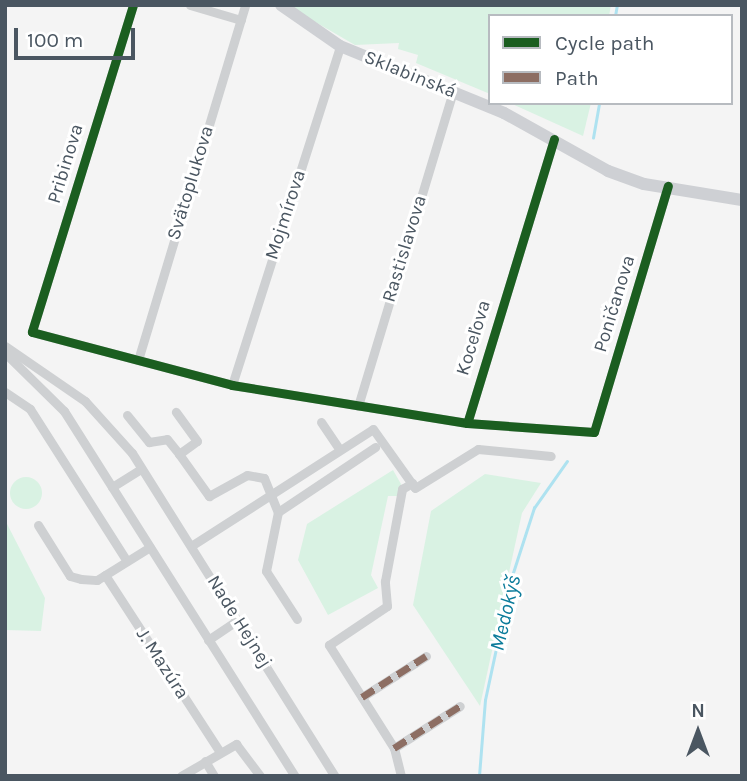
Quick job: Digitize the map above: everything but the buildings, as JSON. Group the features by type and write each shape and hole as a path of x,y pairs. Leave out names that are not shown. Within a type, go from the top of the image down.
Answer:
{"street":[{"name":"Pribinova","path":"133,5 33,332 138,360"},
{"path":"190,5 240,20"},
{"name":"Svätoplukova","path":"138,360 245,5"},
{"name":"Sklabinská","path":"281,5 340,46 453,92 554,139 608,171 742,200"},
{"name":"Mojmírova","path":"232,385 340,46"},
{"name":"Rastislavova","path":"358,406 453,92"},
{"name":"Koceľova","path":"467,423 554,139"},
{"name":"Poničanova","path":"467,423 594,432 668,186"},
{"name":"Nade Hejnej","path":"5,346 85,401 142,469 334,775"},
{"name":"Nade Hejnej","path":"5,353 54,398 295,776"},
{"path":"138,360 232,385 467,423"},
{"path":"5,392 30,410 127,561"},
{"path":"176,412 197,441 179,454"},
{"path":"127,415 149,442 167,439 209,496 247,475 264,478 274,494 278,512 266,571 297,619"},
{"path":"321,422 340,449"},
{"path":"191,546 340,449 379,431 414,485"},
{"path":"278,512 375,447"},
{"path":"401,776 394,748 330,645 387,606 384,581 402,489 478,449 551,456"},
{"path":"112,487 142,469"},
{"path":"38,525 70,576 105,575 150,547"},
{"name":"J. Mazúra","path":"105,575 220,752"},
{"path":"208,640 238,620"},
{"path":"362,697 426,656"},
{"path":"394,748 460,706"},
{"path":"181,776 220,752 242,747 260,776"},
{"path":"205,761 214,776"}],"green space":[{"path":"286,5 611,5 609,14 488,14 488,93 416,63 418,55 398,49 399,43 355,45"},
{"path":"514,105 591,105 583,136"},
{"path":"393,470 401,484 398,496 388,496 371,575 378,588 328,615 298,560 307,524"},
{"path":"485,474 541,483 522,513 480,706 413,605 431,511"},
{"path":"26,477 37,482 42,493 37,504 26,509 15,504 10,493 15,482"},
{"path":"5,520 45,598 41,631 5,630"}],"waterway":[{"name":"Medokýš","path":"615,14 617,5"},
{"name":"Medokýš","path":"593,138 599,105"},
{"name":"Medokýš","path":"479,776 485,700 511,579 534,508 567,461"}],"marked path":[{"path":"362,697 426,656"},
{"path":"394,748 460,706"}],"cycle path":[{"path":"133,5 32,332 232,385 467,423"},
{"path":"554,139 467,423 594,432 668,186"}]}
